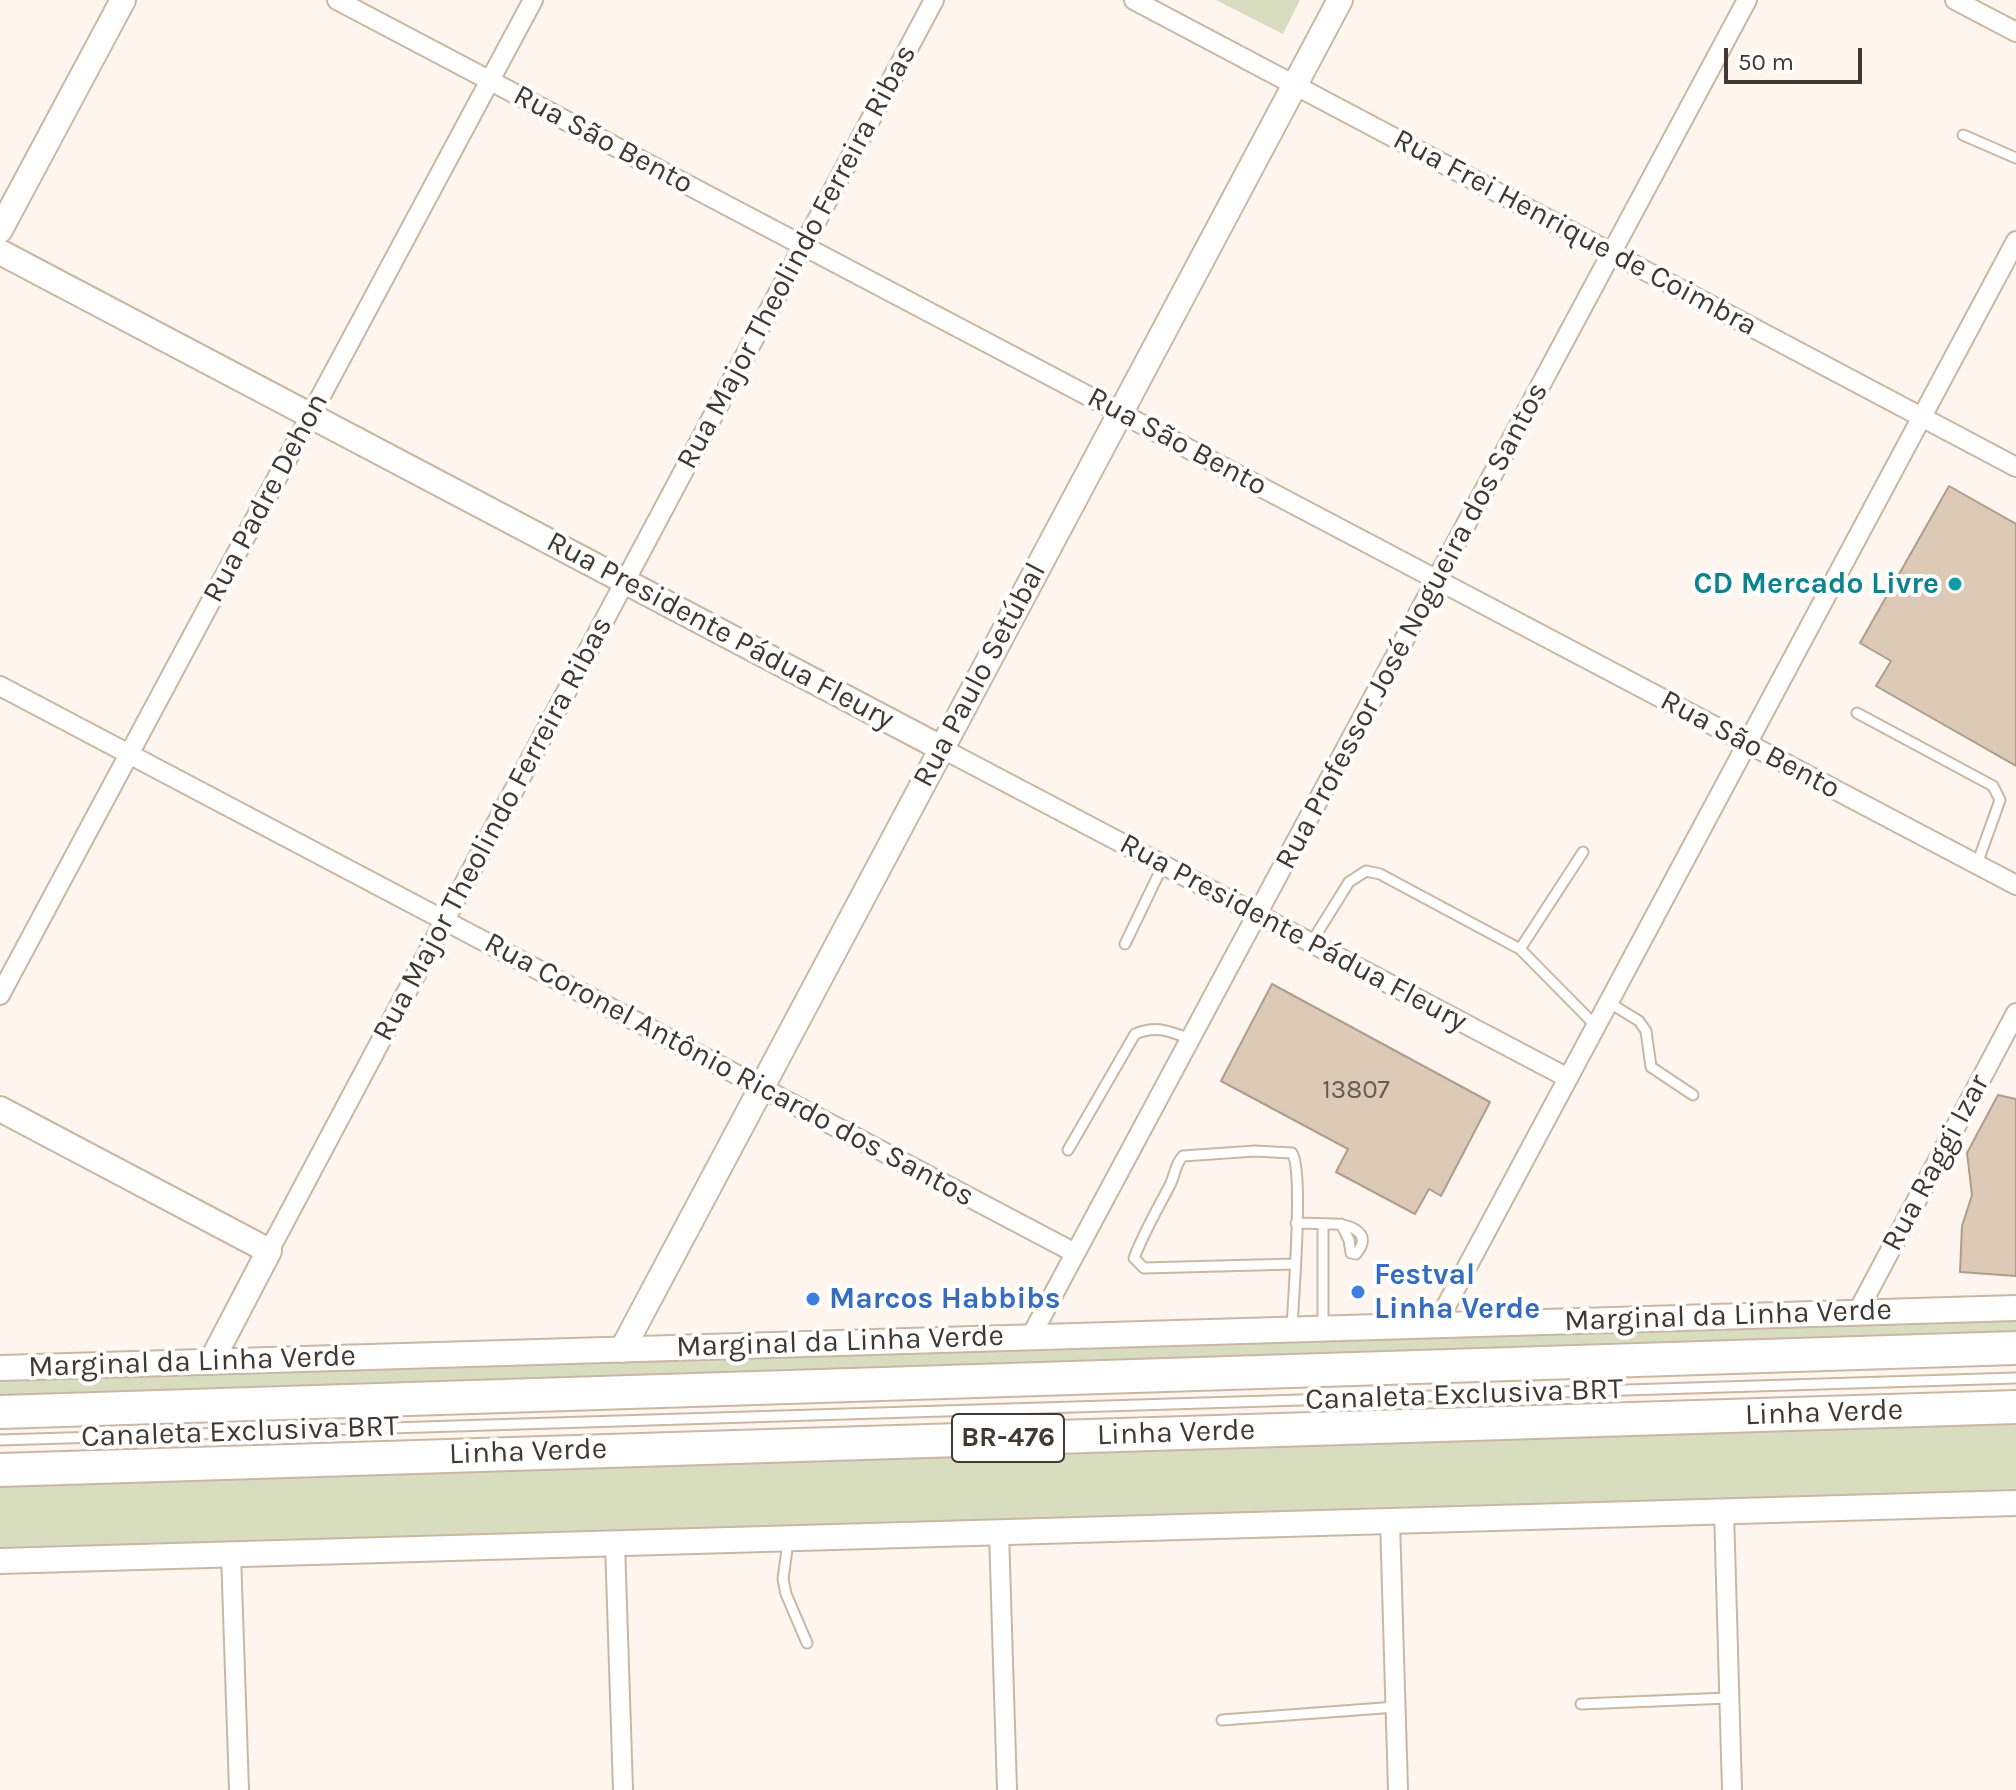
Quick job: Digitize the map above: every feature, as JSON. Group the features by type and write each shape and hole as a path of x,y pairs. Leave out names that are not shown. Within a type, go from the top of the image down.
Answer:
{"highway":[{"name":"Linha Verde","path":"0,1412 2016,1348"},
{"name":"Linha Verde","path":"0,1470 2016,1407"}],"main road":[{"path":"0,230 123,0"},
{"name":"Rua Paulo Setúbal","path":"622,1350 1340,0"},
{"name":"Rua Presidente Pádua Fleury","path":"0,252 941,748"},
{"path":"0,1109 269,1251"},
{"name":"Rua Major Theolindo Ferreira Ribas","path":"211,1362 269,1251"},
{"name":"Marginal da Linha Verde","path":"0,1368 2016,1308"},
{"path":"0,1561 2016,1503"}],"street":[{"name":"Rua São Bento","path":"337,0 2016,885"},
{"name":"Rua Padre Dehon","path":"0,995 533,0"},
{"name":"Rua Major Theolindo Ferreira Ribas","path":"269,1251 934,0"},
{"name":"Rua Frei Henrique de Coimbra","path":"1134,0 2016,467"},
{"name":"Rua Professor José Nogueira dos Santos","path":"1031,1336 1747,0"},
{"path":"1955,0 2016,32"},
{"path":"1436,1325 2016,241"},
{"name":"Rua Coronel Antônio Ricardo dos Santos","path":"0,686 1075,1253"},
{"name":"Rua Presidente Pádua Fleury","path":"941,748 1568,1078"},
{"name":"Rua Raggi Izar","path":"1857,1313 2016,1013"},
{"path":"1724,1511 1732,1790"},
{"path":"1390,1521 1398,1790"},
{"path":"999,1532 1007,1790"},
{"path":"615,1543 623,1790"},
{"path":"231,1554 239,1790"}],"lane":[{"path":"1963,135 2016,158"},
{"path":"1857,713 1993,786 2000,800 1977,864"},
{"path":"1520,949 1583,852"},
{"path":"1125,944 1163,865"},
{"path":"1311,943 1349,882 1366,871 1380,874 1520,949 1595,1025"},
{"path":"1608,1002 1639,1021 1646,1031 1651,1067 1693,1095"},
{"path":"1068,1150 1135,1034 1151,1028 1164,1029 1190,1039"},
{"path":"1292,1330 1297,1184 1295,1158 1285,1151 1183,1156 1146,1226 1134,1258 1144,1268 1294,1264"},
{"path":"1296,1223 1341,1224"},
{"path":"1323,1224 1323,1329"},
{"name":"Canaleta Exclusiva BRT","path":"0,1440 2016,1378"},
{"path":"788,1538 783,1579 786,1594 807,1643"},
{"path":"1581,1704 1729,1698"},
{"path":"1222,1720 1396,1707"}],"green space":[{"path":"1216,0 1300,0 1283,34"},
{"path":"2016,1317 2016,1334 0,1395 0,1378"},
{"path":"2016,1422 2016,1492 0,1559 0,1485"}],"building":[{"name":"CD Mercado Livre","path":"1949,486 2016,524 2016,766 1876,686 1891,661 1860,643"},
{"path":"1272,984 1490,1102 1441,1196 1429,1189 1415,1214 1336,1172 1348,1149 1221,1081"},
{"path":"1998,1095 2016,1099 2016,1276 1960,1272 1962,1226 1972,1195 1967,1153"}],"place":[{"name":"CD Mercado Livre","path":"1955,584"},
{"name":"Festval Linha Verde","path":"1358,1292"},
{"name":"Marcos Habbibs","path":"813,1299"}]}
